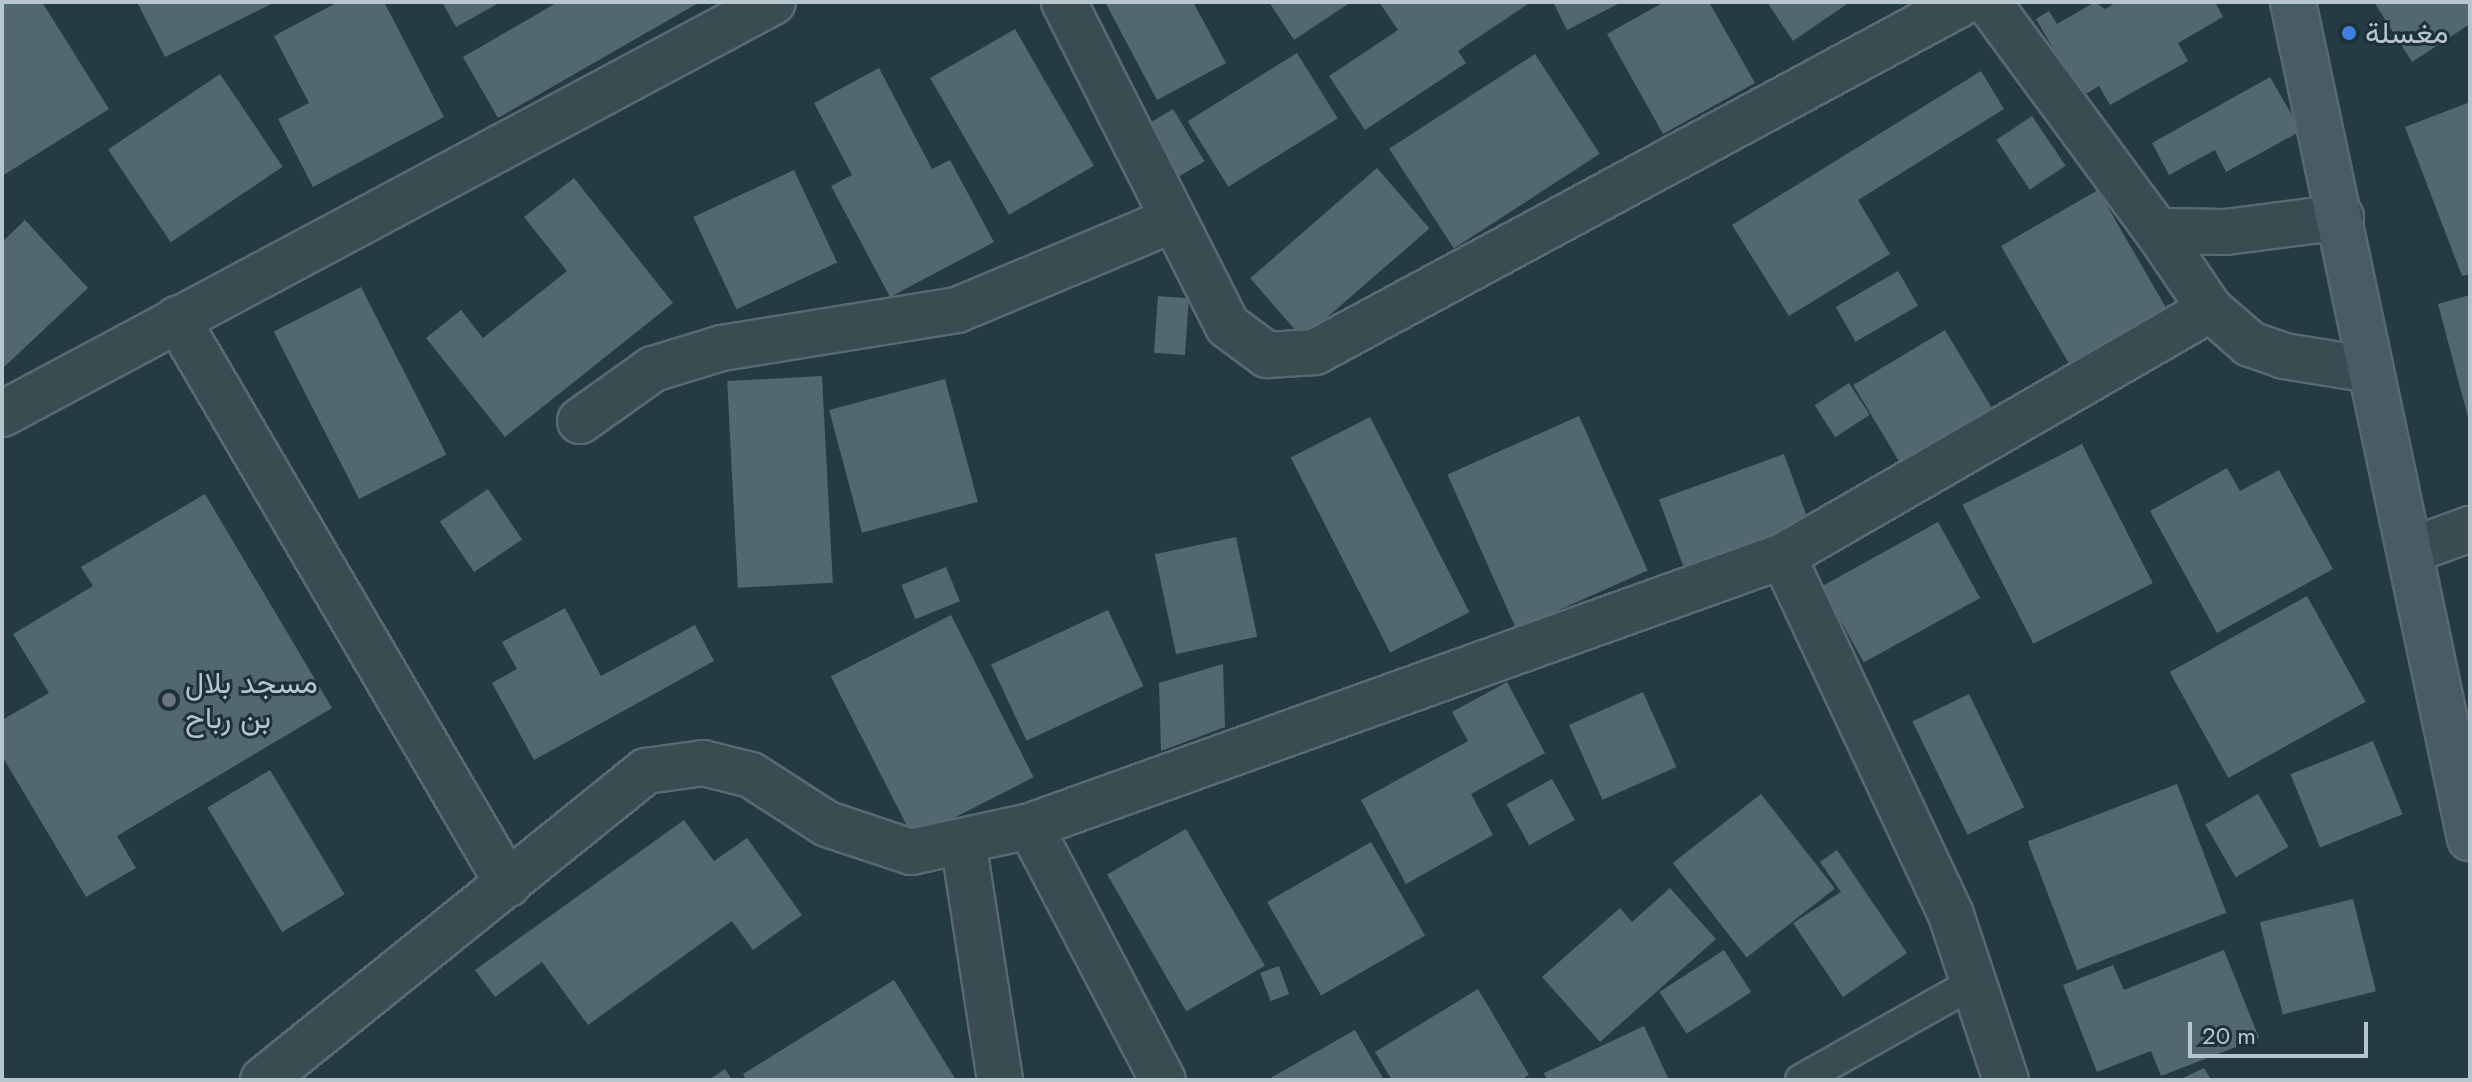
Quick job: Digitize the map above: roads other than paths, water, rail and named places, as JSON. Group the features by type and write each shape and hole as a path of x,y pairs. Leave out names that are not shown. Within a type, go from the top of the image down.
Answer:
{"main road":[{"path":"2293,2 2341,217 2470,838"}],"street":[{"path":"2,414 773,2"},
{"path":"1064,2 1228,326 1267,355 1315,352 1964,2"},
{"path":"1988,2 2157,231 2210,309 2250,344 2284,356 2371,370"},
{"path":"2157,231 2226,232 2341,217"},
{"path":"580,421 653,369 722,348 957,310 1172,220"},
{"path":"263,1080 646,771 703,763 751,775 827,824 911,852 1030,826 1783,556 2210,309"},
{"path":"177,319 508,884"},
{"path":"2410,551 2470,529"},
{"path":"1783,556 1951,915 2006,1080"},
{"path":"1030,826 1163,1080"},
{"path":"963,841 1000,1080"}],"lane":[{"path":"1801,1080 1973,983"}],"place":[{"name":"مغسلة","path":"2349,33"},
{"name":"مسجد بلال بن رباح","path":"169,700"}]}
